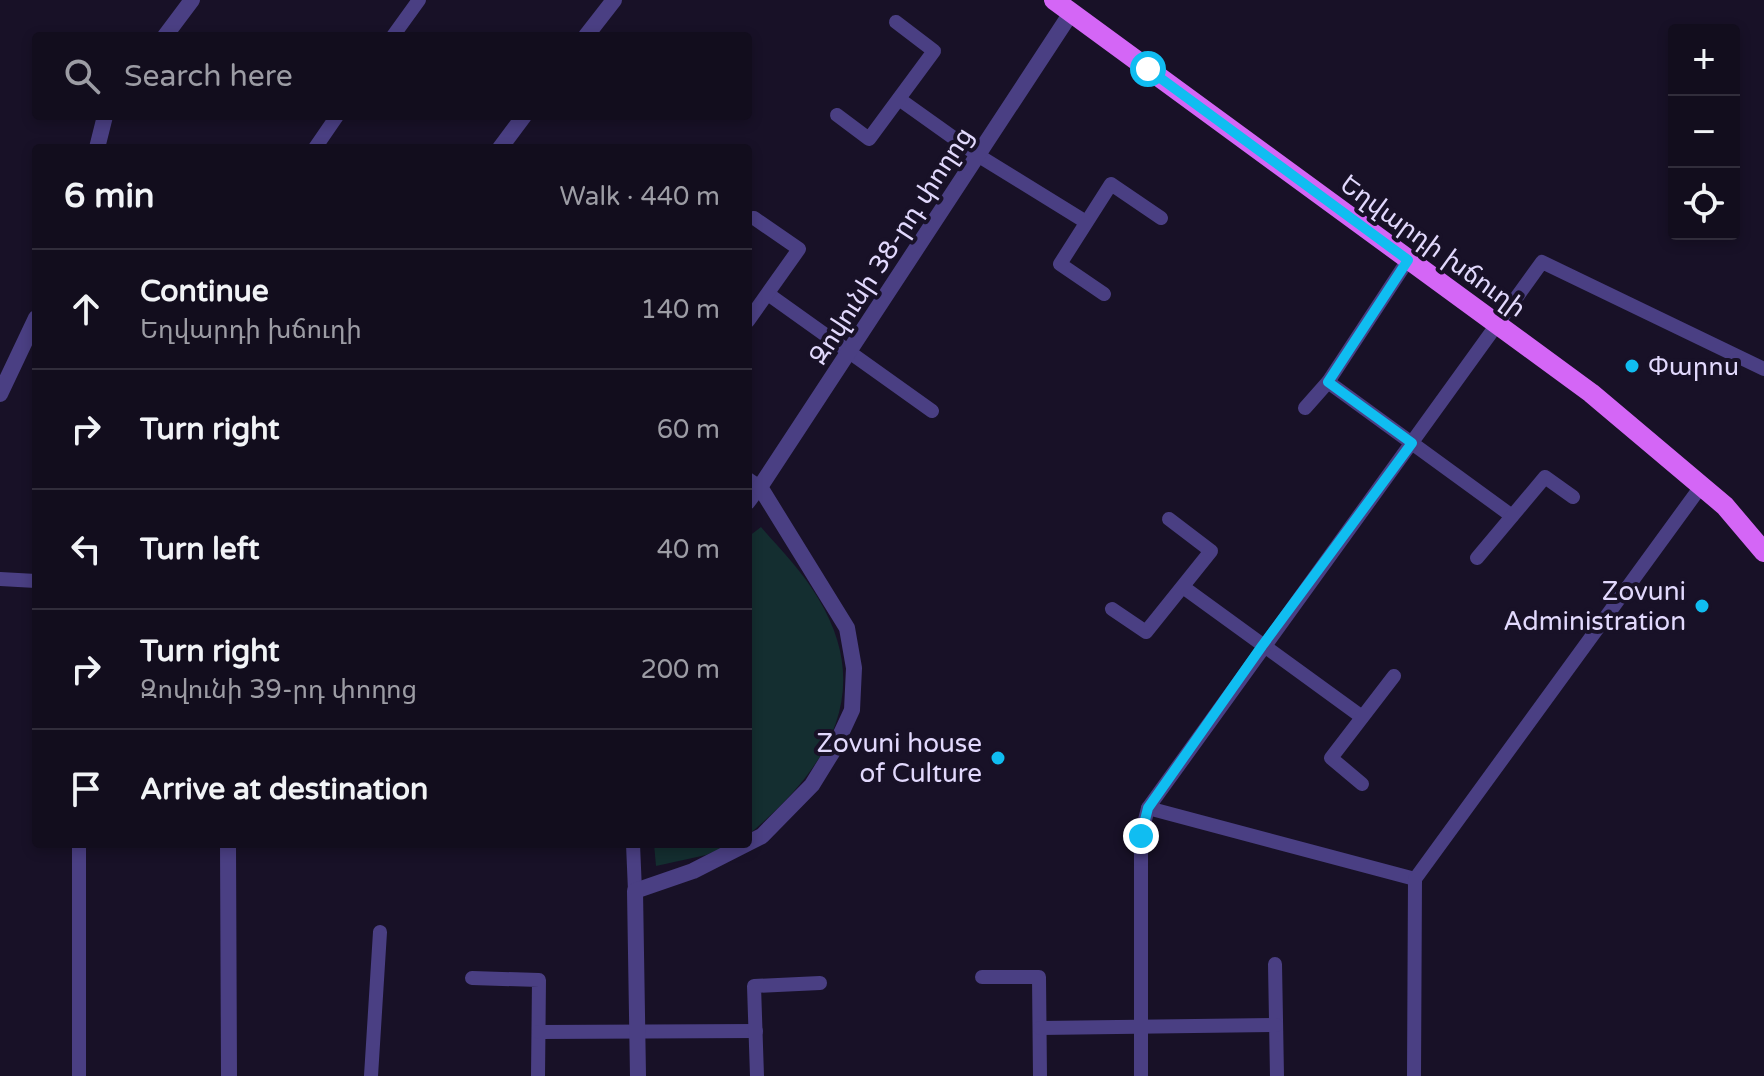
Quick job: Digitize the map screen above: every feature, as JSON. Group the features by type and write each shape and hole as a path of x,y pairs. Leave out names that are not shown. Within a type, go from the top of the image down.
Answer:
{"main road":[{"name":"Եղվարդի խճուղի","path":"1063,6 1591,393 1725,506 1764,552"}],"street":[{"path":"168,32 192,0"},
{"path":"396,32 419,0"},
{"path":"589,32 614,0"},
{"name":"Զովունի 38-րդ փողոց","path":"754,483 849,352 979,156 1063,6"},
{"path":"837,115 869,139 934,51 896,22"},
{"path":"899,99 979,156 1086,222"},
{"path":"98,144 104,120"},
{"path":"318,144 334,120"},
{"path":"503,144 521,120"},
{"path":"1104,294 1060,264 1111,184 1161,218"},
{"path":"752,316 799,249 754,218"},
{"path":"1305,408 1328,382 1408,260"},
{"path":"1141,1076 1141,836 1148,808 1542,262 1764,369"},
{"path":"768,294 932,411"},
{"path":"0,394 32,326"},
{"path":"1328,382 1512,516"},
{"path":"1477,558 1545,477 1573,497"},
{"path":"752,841 762,836 812,785 833,751 852,710 854,668 847,628 754,483"},
{"path":"1414,1076 1415,879 1702,485"},
{"path":"1112,609 1146,632 1211,551 1169,519"},
{"path":"0,579 32,581"},
{"path":"1183,587 1362,717"},
{"path":"1362,784 1331,758 1394,676"},
{"path":"1148,808 1415,879"},
{"path":"79,848 79,1076"},
{"path":"228,848 229,1076"},
{"path":"633,848 638,1076"},
{"path":"635,891 693,871 739,848"},
{"path":"371,1076 380,932"},
{"path":"1275,964 1277,1076"},
{"path":"982,977 1039,977 1040,1076"},
{"path":"472,978 539,980 538,1076"},
{"path":"757,1076 754,986 820,983"},
{"path":"1040,1028 1276,1025"},
{"path":"539,1032 756,1031"}],"green space":[{"path":"761,527 812,588 835,633 843,667 842,699 834,729 819,758 799,785 752,831 752,534"},
{"path":"654,848 723,848 706,855 656,866"}],"place":[{"name":"Փարոս","path":"1632,366"},
{"name":"Zovuni Administration","path":"1702,606"},
{"name":"Zovuni house of Culture","path":"998,758"}],"route":[{"path":"1141,836 1148,808 1262,646 1412,443 1328,382 1408,260 1148,69"}]}
